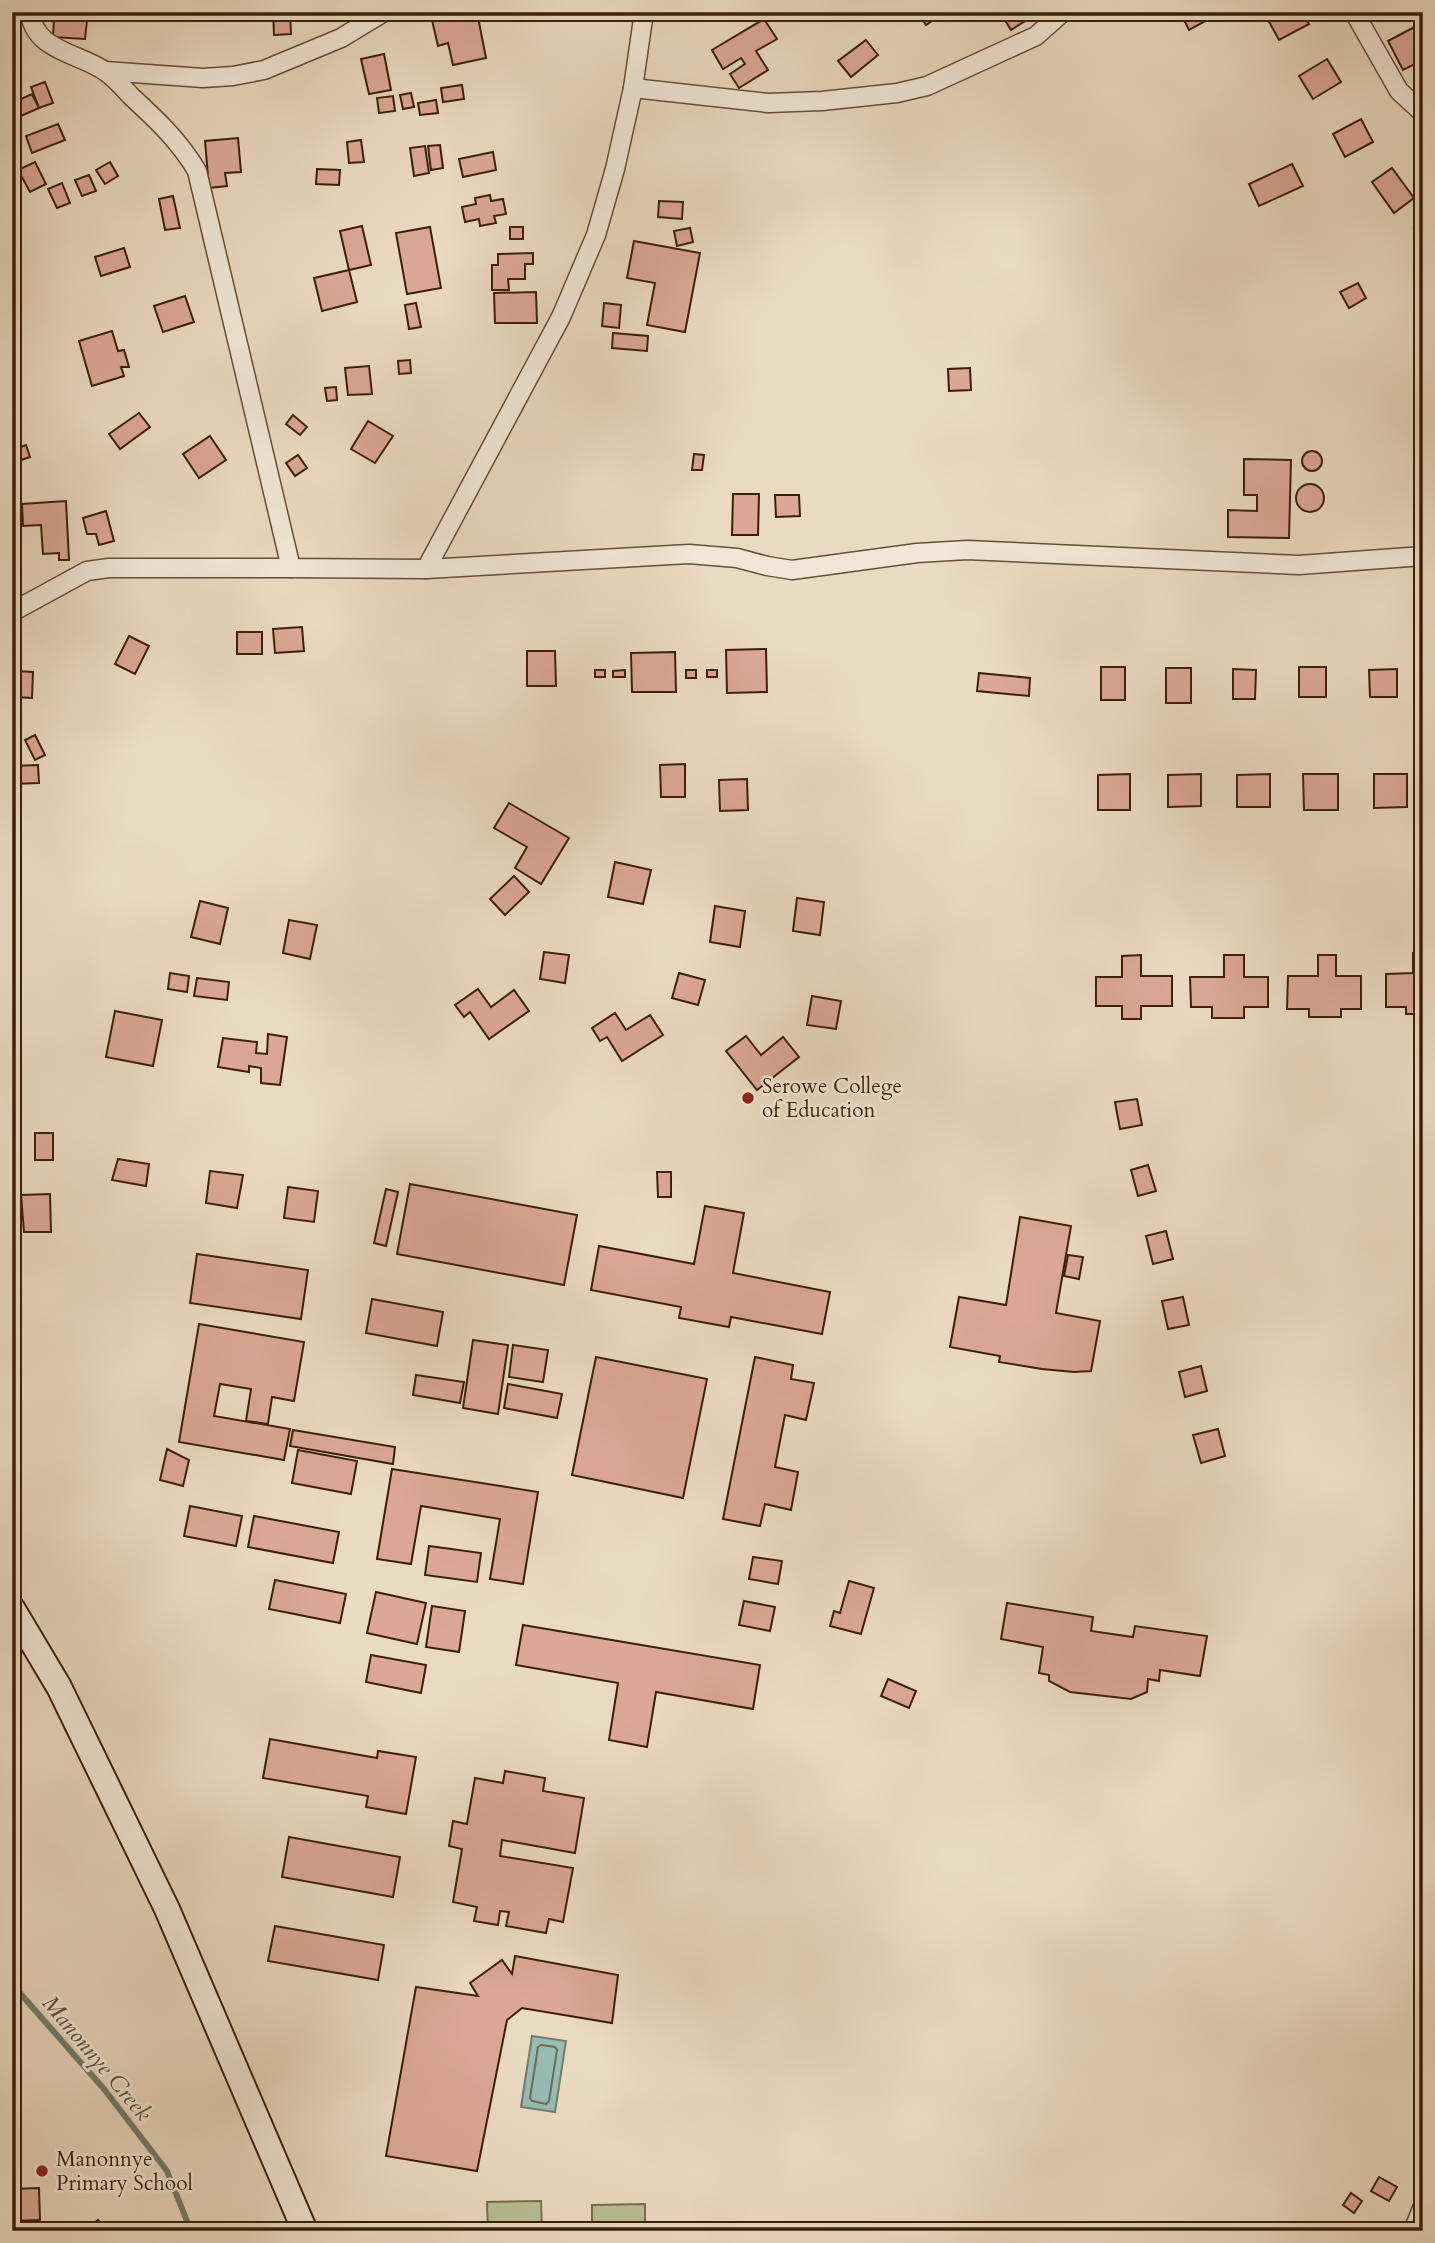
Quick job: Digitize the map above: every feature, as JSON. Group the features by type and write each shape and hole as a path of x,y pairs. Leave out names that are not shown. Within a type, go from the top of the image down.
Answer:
{"street":[{"path":"30,12 38,35 61,51 105,71 176,139 197,171 291,568"},
{"path":"105,71 202,78 264,71 341,37 384,12"},
{"path":"426,569 561,317 596,235 615,169 633,88 644,12"},
{"path":"633,88 768,103 822,101 897,93 927,86 1036,36 1063,12"},
{"path":"1354,12 1399,91 1423,113"},
{"path":"12,612 87,571 108,568 426,569 689,554 737,558 792,570 917,553 967,550 1299,565 1423,556"},
{"path":"12,1608 59,1686 167,1909 305,2231"},
{"path":"1413,2231 1423,2206"}],"green space":[{"path":"541,2201 542,2231 488,2231 487,2202"},
{"path":"645,2204 645,2231 592,2231 592,2205"}],"water":[{"path":"532,2036 566,2041 555,2112 521,2107"}],"building":[{"path":"273,12 290,12 291,34 274,35"},
{"path":"477,12 486,58 453,65 448,43 438,46 432,20"},
{"path":"506,12 523,12 524,13 508,18"},
{"path":"918,12 945,12 926,25"},
{"path":"1000,12 1035,12 1036,14 1011,30"},
{"path":"1180,12 1222,12 1189,30"},
{"path":"1272,12 1302,12 1309,24 1279,40 1266,16"},
{"path":"54,19 87,21 85,39 53,37"},
{"path":"764,19 777,39 756,51 768,70 739,88 730,74 745,64 741,58 723,69 712,50"},
{"path":"1422,23 1423,60 1403,70 1388,41"},
{"path":"866,40 878,55 851,77 838,61"},
{"path":"384,54 391,90 369,94 361,59"},
{"path":"1327,59 1341,82 1313,99 1299,76"},
{"path":"45,82 53,103 39,108 31,87"},
{"path":"462,85 464,99 443,102 441,88"},
{"path":"411,93 414,107 403,109 400,95"},
{"path":"32,94 39,108 14,119 12,103"},
{"path":"393,96 395,111 379,113 377,98"},
{"path":"436,100 438,113 420,115 418,103"},
{"path":"1361,119 1373,142 1345,157 1333,134"},
{"path":"58,124 65,140 32,153 26,136"},
{"path":"238,138 241,172 225,173 227,186 209,188 205,141"},
{"path":"361,140 364,162 349,163 347,142"},
{"path":"440,145 443,168 431,170 428,146"},
{"path":"425,146 429,173 414,176 410,148"},
{"path":"493,152 496,170 463,177 459,159"},
{"path":"35,162 46,184 30,192 18,170"},
{"path":"110,162 118,176 105,184 96,170"},
{"path":"1292,164 1303,186 1259,206 1249,184"},
{"path":"1392,168 1414,198 1394,213 1372,182"},
{"path":"317,169 340,170 339,185 316,184"},
{"path":"89,175 96,191 82,196 75,180"},
{"path":"62,183 70,203 57,208 48,189"},
{"path":"490,195 491,201 503,199 506,214 494,216 496,223 480,226 479,219 465,222 462,207 476,204 475,198"},
{"path":"173,196 180,228 165,230 159,199"},
{"path":"659,201 683,202 682,219 658,217"},
{"path":"1423,224 1423,245 1414,229"},
{"path":"362,226 371,265 349,270 340,231"},
{"path":"430,227 441,288 407,294 396,233"},
{"path":"510,227 523,227 523,239 510,239"},
{"path":"690,228 693,242 677,246 674,231"},
{"path":"634,241 700,253 685,332 647,325 655,283 627,278"},
{"path":"124,248 130,267 101,276 95,257"},
{"path":"533,253 533,264 525,264 525,279 508,279 509,290 492,290 492,265 498,265 498,254"},
{"path":"349,270 357,302 322,311 314,278"},
{"path":"1358,283 1366,298 1349,308 1340,292"},
{"path":"536,292 537,323 495,323 494,293"},
{"path":"185,296 194,322 163,332 154,306"},
{"path":"416,303 421,327 409,329 405,305"},
{"path":"604,303 621,305 619,328 602,326"},
{"path":"112,331 118,351 124,350 129,367 121,367 124,376 92,386 79,341"},
{"path":"613,333 648,336 647,351 612,348"},
{"path":"410,360 411,373 399,374 398,361"},
{"path":"369,366 372,394 348,395 345,368"},
{"path":"970,368 971,390 949,391 948,369"},
{"path":"336,387 337,400 327,401 325,388"},
{"path":"139,413 150,427 120,449 109,434"},
{"path":"293,415 307,427 300,435 286,424"},
{"path":"368,421 393,436 375,463 351,449"},
{"path":"210,436 226,460 199,478 183,454"},
{"path":"26,445 30,457 12,463 12,450"},
{"path":"1312,451 1319,454 1322,461 1319,468 1312,471 1305,468 1302,461 1305,454"},
{"path":"694,454 704,455 702,470 692,470"},
{"path":"298,455 307,468 295,476 286,463"},
{"path":"1244,459 1291,460 1289,538 1228,537 1228,510 1257,511 1257,495 1244,495"},
{"path":"1310,484 1320,488 1324,498 1320,508 1310,512 1300,508 1296,498 1300,488"},
{"path":"733,494 759,494 758,535 732,535"},
{"path":"775,495 799,495 800,516 776,517"},
{"path":"66,501 69,560 59,560 59,553 43,554 41,525 23,526 22,504"},
{"path":"106,511 114,541 99,545 96,534 87,534 83,518"},
{"path":"302,627 304,651 275,653 273,629"},
{"path":"237,632 262,632 262,654 237,654"},
{"path":"129,636 149,646 135,674 115,664"},
{"path":"766,649 767,692 727,693 726,650"},
{"path":"527,651 555,651 556,686 527,686"},
{"path":"675,652 676,692 632,692 631,653"},
{"path":"1101,667 1125,667 1125,700 1101,700"},
{"path":"1299,667 1326,667 1326,697 1299,697"},
{"path":"1166,668 1191,668 1191,703 1166,703"},
{"path":"1233,669 1256,670 1255,699 1233,699"},
{"path":"1397,669 1397,697 1370,697 1369,670"},
{"path":"595,670 605,670 605,677 595,677"},
{"path":"625,670 625,677 613,677 613,671"},
{"path":"686,670 696,670 696,678 686,678"},
{"path":"707,670 717,670 717,677 707,677"},
{"path":"16,671 33,672 32,698 15,697"},
{"path":"979,673 1030,678 1029,696 977,691"},
{"path":"35,735 45,755 35,760 25,740"},
{"path":"685,764 685,797 661,797 660,765"},
{"path":"38,765 39,783 12,784 12,766"},
{"path":"1130,774 1130,810 1098,810 1098,775"},
{"path":"1201,774 1201,806 1168,807 1168,775"},
{"path":"1270,774 1270,807 1237,807 1237,775"},
{"path":"1303,774 1338,774 1338,810 1304,810"},
{"path":"1374,774 1407,774 1407,807 1374,808"},
{"path":"747,779 748,810 720,811 719,780"},
{"path":"509,803 569,838 541,884 515,868 527,847 494,828"},
{"path":"615,862 651,870 643,904 608,897"},
{"path":"514,876 529,892 505,915 490,899"},
{"path":"797,898 824,902 820,935 793,931"},
{"path":"200,901 228,908 220,944 191,937"},
{"path":"715,906 745,911 740,947 710,942"},
{"path":"289,920 317,925 310,959 283,953"},
{"path":"544,952 569,955 565,983 540,979"},
{"path":"1423,952 1423,1014 1406,1014 1406,1007 1386,1007 1386,974 1413,973 1413,953"},
{"path":"1141,955 1141,976 1172,976 1172,1006 1141,1006 1141,1019 1122,1019 1122,1006 1096,1006 1096,977 1122,977 1122,956"},
{"path":"1224,955 1244,955 1244,977 1268,977 1268,1007 1244,1007 1244,1018 1212,1018 1212,1007 1191,1007 1190,977 1224,977"},
{"path":"1318,955 1336,955 1336,976 1361,976 1361,1009 1341,1009 1341,1017 1309,1017 1309,1009 1287,1009 1288,976 1318,976"},
{"path":"170,973 189,976 187,992 168,989"},
{"path":"679,973 705,980 698,1005 672,998"},
{"path":"197,978 229,982 227,1000 194,996"},
{"path":"478,989 491,1007 514,990 529,1011 489,1039 470,1012 464,1017 455,1005"},
{"path":"812,996 841,1001 836,1029 807,1025"},
{"path":"115,1011 162,1020 153,1066 106,1057"},
{"path":"615,1013 626,1030 650,1015 663,1035 622,1061 607,1037 600,1041 592,1028"},
{"path":"268,1034 287,1037 280,1085 261,1083 261,1068 249,1066 249,1072 218,1067 223,1038 257,1042 256,1053 267,1054"},
{"path":"746,1036 761,1055 783,1037 799,1057 757,1090 726,1051"},
{"path":"1137,1099 1142,1125 1120,1129 1115,1102"},
{"path":"35,1133 53,1133 53,1160 35,1160"},
{"path":"118,1159 149,1164 146,1186 112,1180"},
{"path":"1148,1165 1156,1191 1138,1196 1131,1170"},
{"path":"210,1171 243,1175 237,1208 206,1203"},
{"path":"657,1172 671,1172 671,1197 658,1197"},
{"path":"410,1184 577,1215 564,1285 397,1254"},
{"path":"288,1187 318,1191 314,1222 284,1218"},
{"path":"386,1189 398,1192 386,1246 374,1243"},
{"path":"50,1194 51,1232 24,1232 21,1195"},
{"path":"705,1206 744,1213 733,1273 830,1292 822,1334 731,1317 729,1327 679,1318 681,1307 591,1290 599,1246 694,1264"},
{"path":"1020,1217 1071,1226 1056,1313 1100,1321 1091,1371 1042,1369 999,1362 1000,1356 950,1347 959,1297 1006,1305"},
{"path":"1166,1231 1173,1259 1153,1264 1146,1236"},
{"path":"197,1254 308,1270 301,1319 190,1303"},
{"path":"1068,1255 1083,1257 1079,1279 1064,1276"},
{"path":"1183,1297 1189,1325 1168,1329 1162,1301"},
{"path":"372,1299 443,1312 437,1346 366,1333"},
{"path":"199,1324 304,1342 294,1401 272,1397 268,1424 246,1421 251,1389 220,1384 214,1416 290,1429 284,1460 179,1442"},
{"path":"473,1340 508,1345 498,1414 463,1408"},
{"path":"513,1345 548,1350 543,1382 509,1377"},
{"path":"596,1357 707,1379 683,1498 572,1475"},
{"path":"755,1357 793,1365 791,1379 814,1383 806,1420 785,1415 775,1467 798,1472 791,1510 765,1504 760,1526 723,1519"},
{"path":"1201,1366 1207,1391 1185,1397 1179,1372"},
{"path":"416,1375 464,1382 460,1403 413,1395"},
{"path":"508,1384 562,1394 557,1418 504,1408"},
{"path":"1218,1429 1225,1456 1201,1463 1193,1435"},
{"path":"293,1430 395,1447 393,1464 290,1446"},
{"path":"167,1449 189,1460 183,1486 160,1480"},
{"path":"298,1450 357,1461 351,1494 292,1483"},
{"path":"392,1469 538,1492 523,1584 490,1579 500,1519 421,1506 411,1564 377,1559"},
{"path":"190,1506 242,1516 236,1546 184,1536"},
{"path":"254,1516 339,1532 333,1563 248,1547"},
{"path":"429,1546 481,1553 477,1582 425,1575"},
{"path":"753,1557 782,1561 778,1584 749,1579"},
{"path":"275,1580 346,1594 340,1623 269,1609"},
{"path":"849,1581 874,1588 861,1634 830,1626 834,1611 840,1613"},
{"path":"376,1592 426,1603 417,1644 367,1633"},
{"path":"744,1601 775,1607 770,1631 739,1625"},
{"path":"1007,1603 1093,1617 1091,1631 1133,1637 1135,1626 1207,1636 1200,1676 1160,1670 1159,1681 1148,1679 1147,1692 1131,1699 1070,1692 1049,1681 1049,1675 1039,1673 1043,1647 1001,1639"},
{"path":"432,1606 465,1611 459,1652 426,1647"},
{"path":"523,1625 760,1665 753,1709 656,1692 647,1747 609,1740 618,1683 516,1665"},
{"path":"371,1655 426,1665 421,1693 366,1682"},
{"path":"888,1679 916,1691 909,1708 881,1696"},
{"path":"270,1739 377,1758 378,1751 416,1757 406,1814 366,1807 368,1796 263,1778"},
{"path":"505,1771 545,1778 543,1791 584,1798 575,1853 502,1840 500,1856 573,1868 563,1922 549,1919 546,1933 506,1926 509,1912 500,1911 498,1925 474,1921 477,1907 453,1902 462,1849 449,1846 453,1821 467,1824 475,1778 503,1783"},
{"path":"289,1837 400,1857 393,1897 282,1877"},
{"path":"275,1926 384,1945 378,1980 268,1961"},
{"path":"515,1956 618,1975 612,2023 522,2008 507,2020 477,2171 386,2156 416,1987 478,1996 470,1983 502,1960 512,1974"},
{"path":"1379,2177 1397,2187 1389,2201 1371,2191"},
{"path":"39,2188 40,2220 12,2221 12,2189"},
{"path":"1351,2193 1362,2201 1354,2213 1343,2205"},
{"path":"98,2220 106,2229 85,2231"}],"waterway":[{"name":"Manonnye Creek","path":"12,1984 104,2089 167,2171 191,2231"}],"place":[{"name":"Serowe College of Education","path":"748,1098"},
{"name":"Manonnye Primary School","path":"42,2171"}]}
